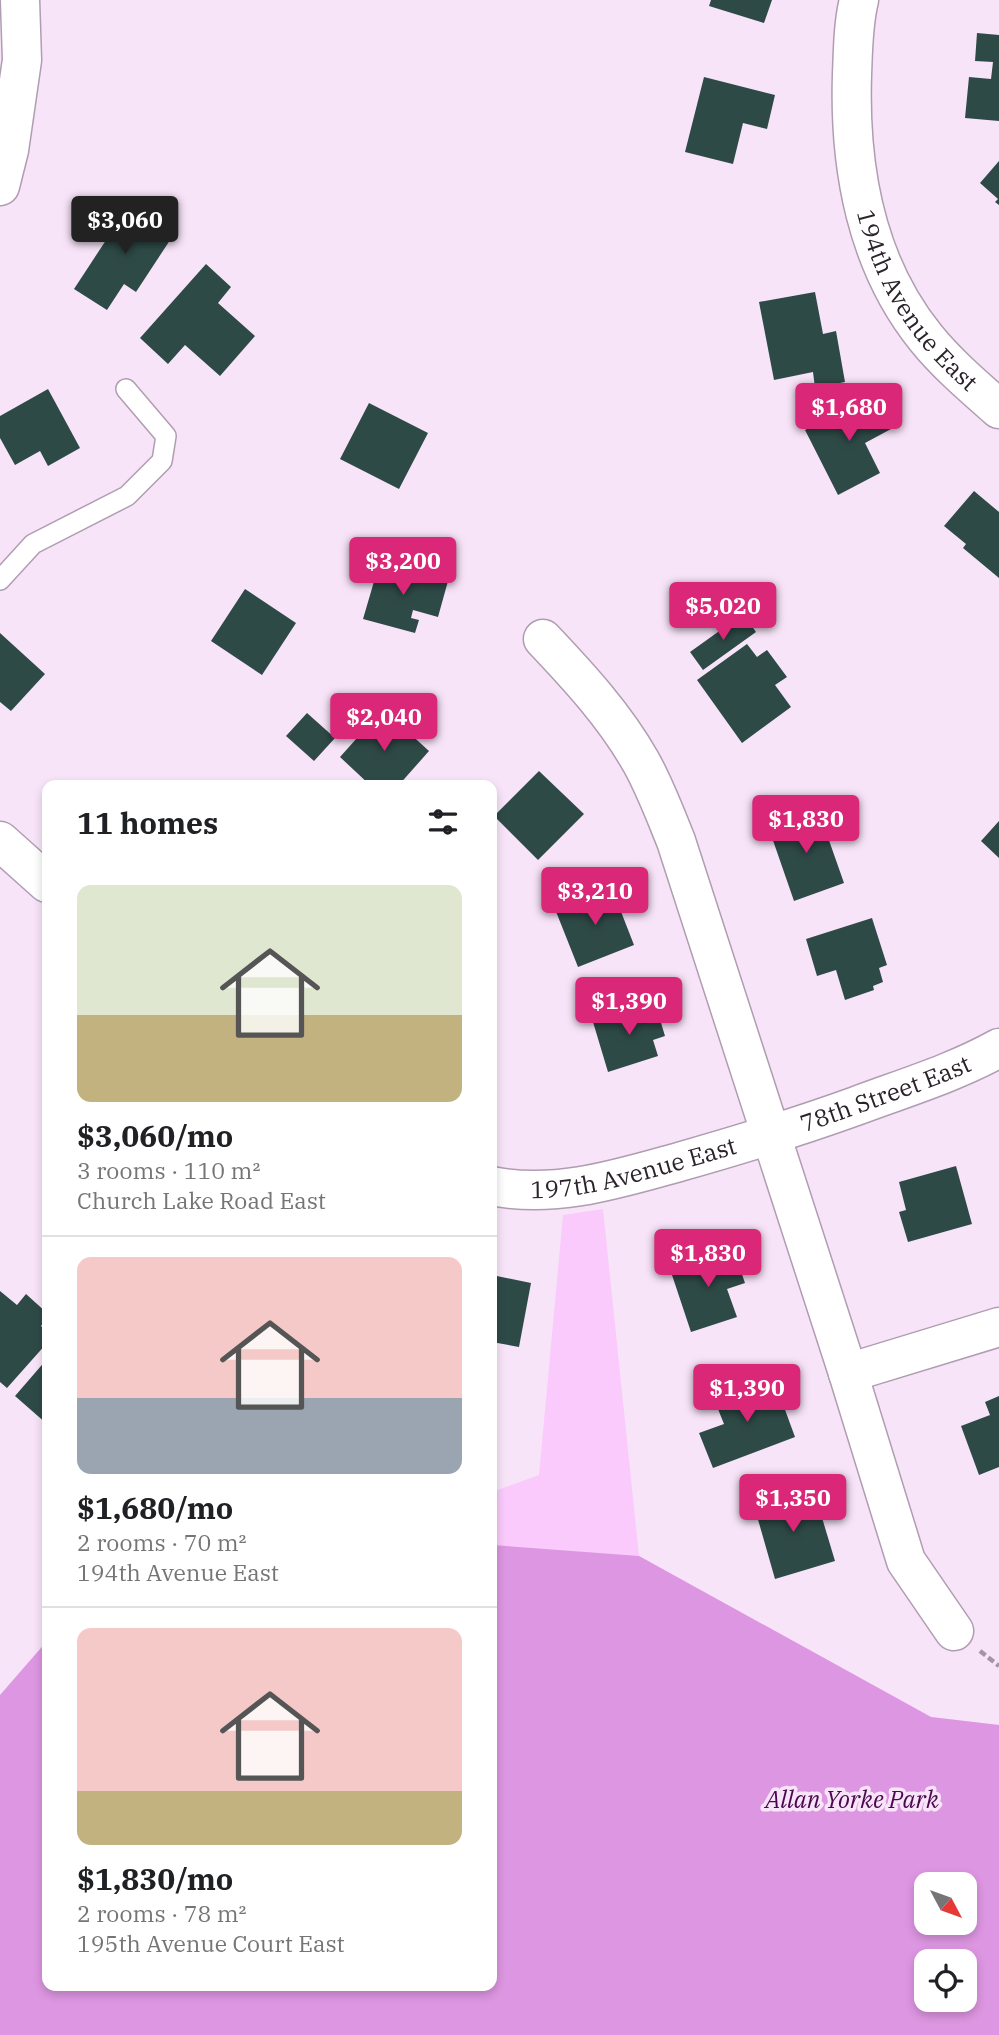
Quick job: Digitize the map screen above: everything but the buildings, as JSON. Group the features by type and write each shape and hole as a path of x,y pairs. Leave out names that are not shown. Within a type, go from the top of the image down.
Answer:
{"street":[{"path":"0,186 9,150 22,60 20,0"},
{"name":"194th Avenue East","path":"859,0 853,51 851,111 857,178 874,246 897,295 926,338 999,409"},
{"path":"543,639 583,682 620,731 640,762 660,802 676,841 906,1561 954,1631"},
{"path":"0,841 42,879"},
{"name":"78th Street East","path":"771,1136 922,1082 999,1048"},
{"name":"197th Avenue East","path":"497,1187 515,1191 559,1190 615,1180 771,1136"},
{"path":"848,1373 999,1326"}],"lane":[{"path":"0,580 33,544 127,496 162,461 166,436 125,389"}],"green space":[{"name":"Allan Yorke Park","path":"603,1209 639,1556 931,1717 999,1725 999,2035 948,2035 922,2012 977,2012 977,1949 914,1949 914,2004 497,1629 497,1490 539,1475 563,1215"},
{"path":"497,1545 639,1556 931,1717 999,1725 999,2035 0,2035 0,1695 42,1647 42,1991 497,1991"}]}
